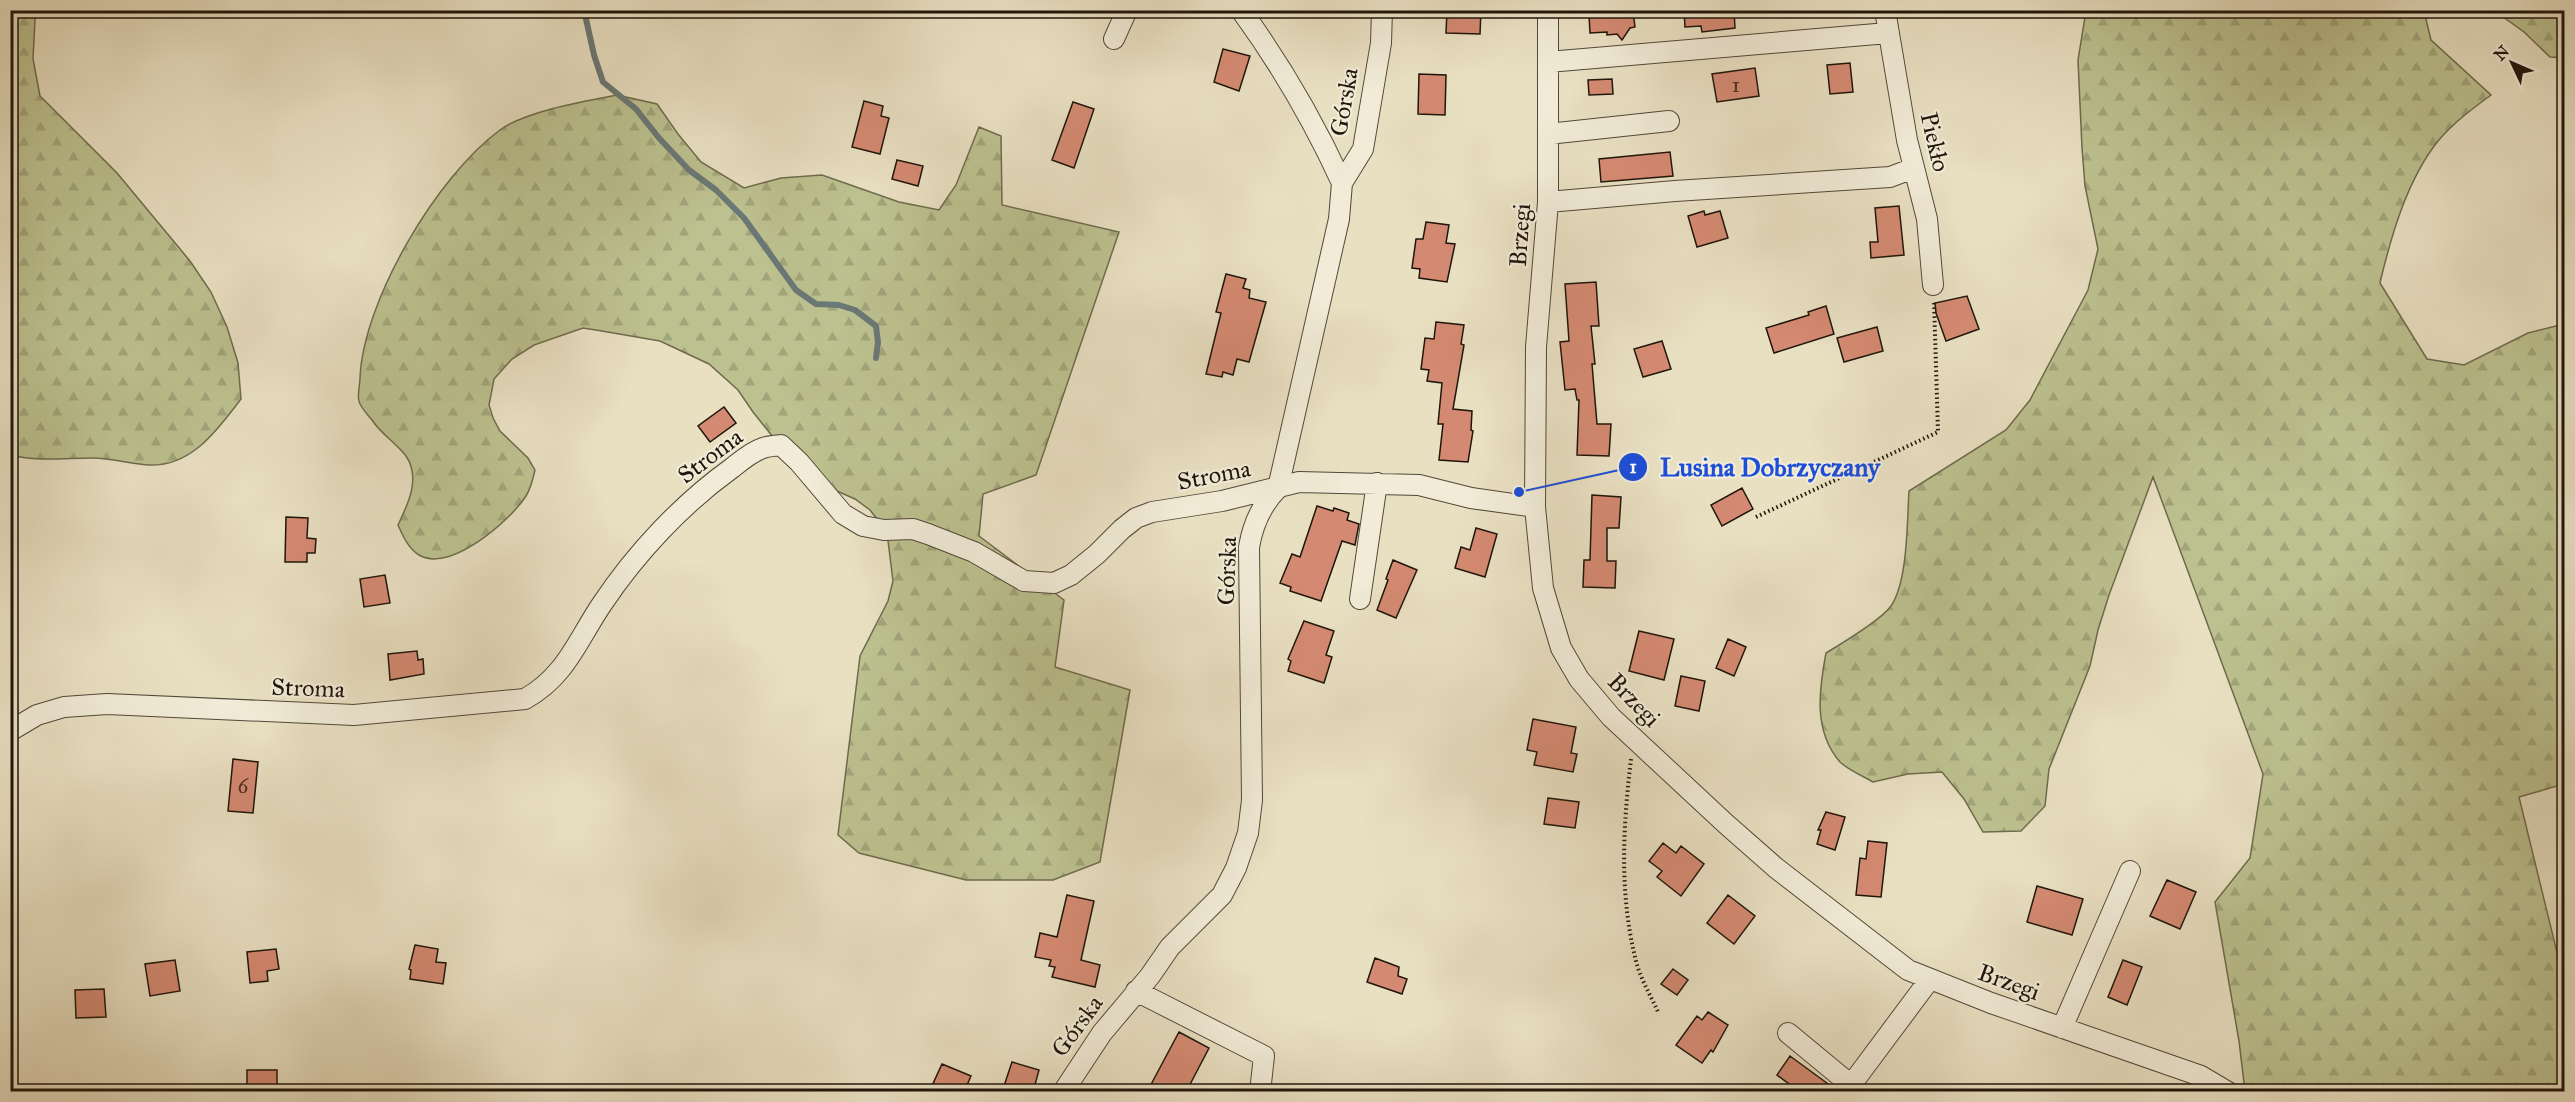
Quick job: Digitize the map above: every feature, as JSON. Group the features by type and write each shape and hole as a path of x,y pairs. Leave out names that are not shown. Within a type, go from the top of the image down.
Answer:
{"street":[{"path":"1114,39 1126,10"},
{"path":"1241,10 1267,45 1300,100 1342,183"},
{"name":"Górska","path":"1063,1092 1081,1062 1170,947 1222,895 1236,868 1248,833 1252,800 1249,547 1253,527 1268,498 1278,488 1339,219 1342,183 1363,149 1381,43 1382,10"},
{"name":"Brzegi","path":"1548,10 1548,202 1536,347 1535,507 1543,588 1561,648 1579,679 1611,717 1776,868 1908,970 2062,1028 2201,1076 2228,1092"},
{"name":"Piekło","path":"1886,10 1906,140 1927,219 1933,285"},
{"path":"1548,62 1888,33"},
{"path":"1548,134 1669,121"},
{"path":"1548,202 1890,177 1914,168"},
{"name":"Stroma","path":"10,731 37,715 64,707 107,704 354,715 525,699 542,690 556,676 602,603 631,565 675,516 712,482 764,447 781,445 799,462 843,514 862,526 884,530 913,529 928,534 974,552 1024,581 1054,583 1071,575 1097,554 1122,529 1137,518 1152,512 1299,482 1419,485 1471,498 1535,507"},
{"path":"1360,598 1377,483"},
{"path":"2062,1028 2130,871"},
{"path":"1788,1033 1851,1085 1930,979"},
{"path":"1136,991 1264,1056 1260,1092"}],"path":[{"path":"1756,517 1938,432 1933,285"},
{"path":"1633,737 1623,828 1624,900 1636,963 1658,1012"}],"green space":[{"path":"10,11 38,11 35,20 33,59 40,96 117,173 190,261 211,292 227,327 238,363 241,399 213,434 178,460 148,465 100,458 41,459 11,455"},
{"path":"2086,11 2424,11 2431,40 2491,95 2450,128 2427,156 2401,209 2380,283 2427,359 2464,365 2528,333 2564,324 2564,784 2519,797 2564,981 2564,1091 2245,1091 2239,1041 2215,902 2250,858 2263,774 2153,477 2109,595 2090,666 2049,769 2045,806 2021,831 1983,832 1964,799 1942,772 1908,774 1873,782 1840,762 1825,737 1820,696 1826,653 1879,618 1891,606 1897,595 1906,551 1909,491 2006,430 2030,400 2088,290 2098,249 2085,186 2082,148 2078,60"},
{"path":"2495,11 2564,11 2564,58 2550,57 2524,32"},
{"path":"617,95 657,104 701,162 744,188 781,178 822,175 899,202 939,210 956,185 979,127 1001,136 1002,205 1119,232 1036,475 983,494 979,536 1064,600 1055,667 1130,690 1100,862 1053,880 966,880 859,853 838,835 860,656 888,601 893,581 888,541 881,524 870,510 855,499 805,477 738,390 709,364 660,341 583,328 534,345 512,359 494,379 489,405 500,431 528,458 535,470 526,496 507,518 478,542 447,557 432,559 419,555 406,542 398,525 406,508 413,482 410,464 402,451 364,411 358,399 364,347 374,313 389,278 429,208 452,177 500,130 511,123 540,112"}],"building":[{"path":"1447,10 1481,10 1480,34 1446,33"},
{"path":"1684,10 1734,10 1735,28 1702,32 1701,26 1685,27"},
{"path":"1633,11 1635,27 1630,28 1622,40 1617,34 1590,33 1589,15"},
{"path":"1223,49 1250,56 1239,91 1214,82"},
{"path":"1850,63 1853,92 1830,94 1827,65"},
{"path":"1755,68 1759,96 1717,102 1712,74"},
{"path":"1419,74 1446,75 1445,115 1418,114"},
{"path":"1612,79 1613,94 1589,95 1588,80"},
{"path":"864,101 883,106 881,116 889,118 880,154 852,147"},
{"path":"1073,102 1094,109 1074,168 1052,160"},
{"path":"1670,152 1673,176 1601,182 1599,159"},
{"path":"897,160 923,166 918,186 892,179"},
{"path":"1899,206 1904,255 1871,258 1870,242 1878,242 1875,208"},
{"path":"1704,211 1705,215 1720,211 1728,238 1697,247 1688,216"},
{"path":"1426,222 1449,225 1446,243 1455,244 1447,282 1419,278 1420,269 1412,268 1416,239 1423,239"},
{"path":"1226,274 1246,279 1243,288 1250,290 1249,298 1266,302 1249,362 1237,359 1233,375 1223,372 1222,377 1206,374 1221,313 1216,312"},
{"path":"1596,282 1599,326 1591,326 1595,364 1592,364 1597,424 1611,424 1609,456 1577,455 1579,400 1577,400 1575,389 1565,390 1560,342 1569,341 1565,284"},
{"path":"1967,296 1979,329 1946,341 1936,313 1935,303"},
{"path":"1826,306 1834,334 1774,353 1766,328 1809,315 1808,312"},
{"path":"1436,322 1464,325 1461,344 1464,345 1453,409 1472,411 1471,430 1473,431 1468,462 1439,460 1443,424 1438,424 1442,383 1427,381 1429,370 1421,369 1425,338 1434,339"},
{"path":"1877,327 1883,351 1844,362 1837,338"},
{"path":"1662,341 1671,369 1643,377 1634,349"},
{"path":"724,407 736,423 710,442 698,426"},
{"path":"1742,488 1753,509 1722,526 1711,505"},
{"path":"1592,495 1621,497 1619,528 1607,528 1607,561 1616,561 1615,588 1583,587 1584,560 1590,560"},
{"path":"1317,506 1349,513 1347,520 1359,524 1355,545 1342,541 1321,601 1290,591 1291,587 1280,583 1292,554 1300,557"},
{"path":"286,517 308,518 307,538 316,539 315,553 307,553 307,562 285,562"},
{"path":"1476,528 1497,534 1485,577 1455,568 1461,547 1470,550"},
{"path":"1393,560 1417,570 1396,618 1377,610"},
{"path":"385,575 390,603 364,607 360,579"},
{"path":"1304,621 1334,631 1326,655 1332,657 1324,683 1288,671 1291,661 1288,659"},
{"path":"1639,631 1674,639 1664,680 1629,671"},
{"path":"1728,639 1746,647 1734,676 1716,668"},
{"path":"417,651 418,660 423,659 424,674 390,680 388,654"},
{"path":"1681,676 1705,681 1699,711 1675,706"},
{"path":"1533,719 1576,727 1571,753 1577,754 1573,772 1534,765 1537,752 1527,750"},
{"path":"233,759 258,762 253,813 228,811"},
{"path":"1548,798 1579,802 1575,828 1544,824"},
{"path":"1826,812 1845,817 1835,850 1817,844 1821,830 1818,830"},
{"path":"1868,841 1887,843 1881,897 1856,895 1860,858 1866,859"},
{"path":"1663,843 1676,853 1681,846 1704,864 1681,896 1657,877 1662,871 1649,861"},
{"path":"2167,880 2196,892 2180,929 2150,916"},
{"path":"2037,886 2083,899 2072,935 2027,922"},
{"path":"1067,895 1094,901 1081,960 1100,965 1095,987 1052,977 1055,967 1049,966 1051,960 1035,957 1040,933 1057,937"},
{"path":"1728,895 1755,916 1734,944 1707,923"},
{"path":"415,945 438,949 436,962 446,963 443,984 410,979 411,970 409,969"},
{"path":"276,949 279,969 267,971 268,981 250,983 247,952"},
{"path":"1375,958 1399,967 1398,976 1407,979 1402,994 1367,982"},
{"path":"175,960 180,991 150,996 145,964"},
{"path":"2123,960 2142,967 2127,1005 2108,997"},
{"path":"1673,969 1688,980 1677,995 1661,984"},
{"path":"104,989 106,1017 76,1018 75,990"},
{"path":"1708,1012 1728,1025 1713,1052 1711,1050 1702,1063 1676,1045 1697,1016 1702,1020"},
{"path":"1179,1032 1209,1048 1186,1092 1147,1092"},
{"path":"1790,1056 1839,1092 1800,1092 1777,1075"},
{"path":"1012,1062 1039,1070 1033,1092 1002,1092"},
{"path":"942,1064 971,1076 964,1092 939,1092 931,1088"},
{"path":"247,1070 277,1070 277,1089 247,1090"}],"waterway":[{"path":"584,10 594,55 603,82 636,109 689,170 716,190 744,218 796,290 816,304 839,305 855,310 876,326 878,342 876,358"},
{"path":"10,21 13,33 10,58"}],"place":[{"name":"Lusina Dobrzyczany","path":"1519,492"}]}
